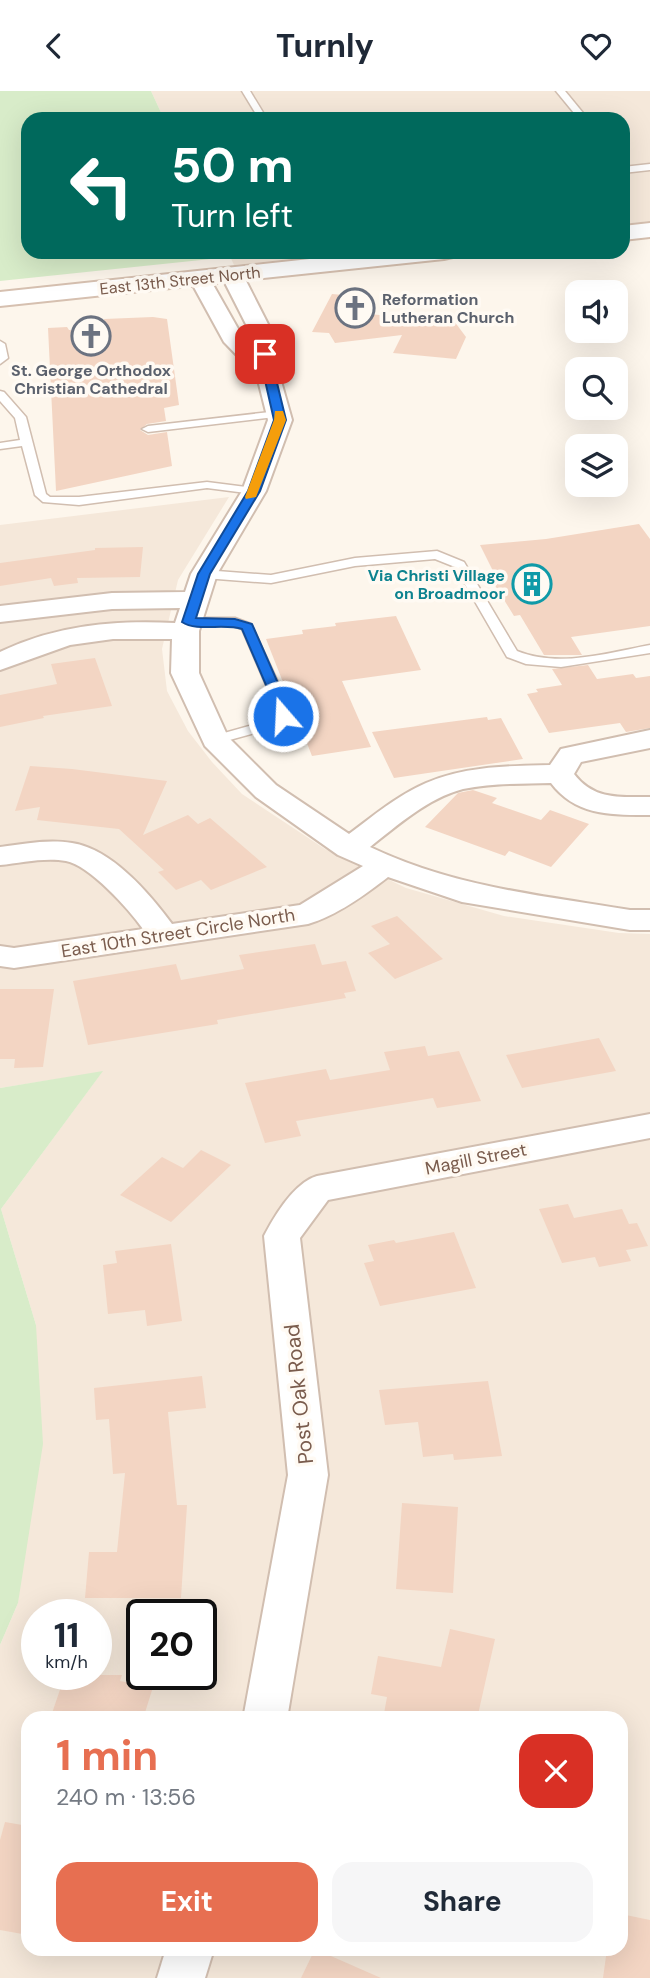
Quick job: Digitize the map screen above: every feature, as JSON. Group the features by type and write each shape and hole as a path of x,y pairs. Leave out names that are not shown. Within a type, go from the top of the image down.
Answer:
{"main road":[{"path":"630,232 650,230"},
{"name":"East 13th Street North","path":"0,299 379,259"}],"street":[{"path":"232,275 262,334 268,374 280,420 254,491 193,607 185,673 215,740 266,791 349,848 384,865 462,892 630,920 650,920"},
{"path":"200,278 232,337 268,374"},
{"path":"0,614 112,601 193,607"},
{"path":"0,662 58,637 108,630 193,607"},
{"path":"559,774 571,755 650,739"},
{"path":"349,848 413,802 450,784 498,776 559,774"},
{"path":"559,774 573,793 587,802 600,806 650,806"},
{"path":"0,856 51,850 73,852 88,858 138,899 163,935"},
{"name":"East 10th Street Circle North","path":"0,956 13,958 308,913 361,883 384,865"},
{"name":"Magill Street","path":"307,1201 317,1188 650,1126"},
{"name":"Post Oak Road","path":"266,1711 308,1475 282,1236 307,1201"},
{"path":"181,1978 188,1956"}],"lane":[{"path":"246,91 259,112"},
{"path":"560,91 578,112"},
{"path":"630,168 650,167"},
{"path":"0,344 4,358 0,361"},
{"path":"0,394 20,417 41,495 47,501 79,502 207,485 254,491"},
{"path":"148,429 279,414"},
{"path":"0,446 27,442"},
{"path":"193,607 271,579 355,562 438,555 460,565 512,654 522,660 545,664 650,649"},
{"path":"193,607 247,627 282,706 283,716 272,724 215,740"}],"shaded area":[{"path":"151,91 650,91 650,221 630,223 630,112 161,112"},
{"path":"231,259 291,259 234,265"},
{"path":"229,497 178,580 162,649 167,691 188,731 242,794 325,849 406,888 504,916 619,933 650,934 650,1978 0,1978 0,1645 18,1603 36,1325 1,1209 102,1072 0,1088 0,525"}],"green space":[{"path":"0,91 151,91 161,112 21,112 21,259 211,259 0,281"},
{"path":"103,1071 1,1209 36,1325 43,1444 18,1603 0,1645 0,1088"}],"building":[{"path":"332,294 355,296 355,313 454,321 466,337 456,359 393,353 402,335 335,343 329,333 312,332"},
{"path":"104,319 167,319 179,405 164,408 166,421 147,424 140,430 148,435 167,432 172,466 56,491 48,328 105,328"},
{"name":"Via Christi Village on Broadmoor","path":"639,524 650,539 650,626 571,637 582,655 544,655 520,615 514,616 488,574 494,573 480,545 546,539"},
{"path":"143,547 140,577 77,578 78,583 54,586 51,578 0,586 0,563 95,548"},
{"path":"396,616 421,670 342,681 371,747 312,756 266,639 303,634 302,630 336,626 335,623"},
{"path":"95,658 112,706 43,716 44,718 0,727 0,695 57,684 51,664"},
{"path":"588,665 597,679 633,674 636,678 650,676 650,728 626,732 620,723 549,733 527,694 538,692 536,689 562,685 552,669"},
{"path":"487,717 488,720 501,718 523,759 394,778 372,732"},
{"path":"30,766 167,781 143,835 188,815 198,824 210,818 267,867 211,890 201,880 176,890 158,872 164,870 119,829 37,820 40,807 15,811"},
{"path":"473,790 497,798 492,803 541,820 550,810 589,824 551,867 509,851 505,856 425,827 458,793"},
{"path":"397,916 443,959 395,979 368,953 390,944 371,926"},
{"path":"315,944 322,965 346,961 356,991 344,993 346,998 217,1020 218,1024 88,1045 73,981 176,964 181,980 244,969 239,955"},
{"path":"0,989 54,989 43,1067 14,1068 15,1059 0,1059"},
{"path":"599,1038 616,1071 522,1088 506,1055"},
{"path":"425,1046 428,1056 459,1051 481,1101 437,1108 433,1098 296,1121 301,1136 265,1143 245,1083 326,1069 330,1080 390,1070 384,1052"},
{"path":"201,1150 231,1165 171,1222 120,1195 162,1157 183,1168"},
{"path":"568,1204 574,1218 622,1209 629,1224 637,1223 648,1246 626,1250 631,1261 599,1267 595,1257 562,1263 539,1209"},
{"path":"454,1232 476,1288 380,1306 364,1263 374,1261 368,1245 394,1240 396,1243"},
{"path":"171,1244 182,1321 147,1326 145,1310 108,1314 103,1265 117,1263 115,1251"},
{"path":"202,1376 206,1408 168,1412 177,1505 187,1505 181,1598 85,1598 89,1552 117,1552 125,1473 113,1474 109,1419 96,1420 94,1388"},
{"path":"488,1381 502,1456 454,1460 453,1454 423,1457 418,1422 385,1425 379,1390"},
{"path":"402,1503 458,1507 453,1593 396,1589"},
{"path":"450,1629 495,1639 479,1711 384,1711 387,1697 371,1694 378,1656 441,1667"},
{"path":"112,1675 122,1675 120,1681 126,1682 126,1690 152,1690 146,1711 53,1711 60,1690 112,1690"},
{"path":"5,1822 21,1825 21,1934 0,1930 0,1840"},
{"path":"628,1915 650,1920 650,1978 603,1978 606,1956 628,1956"},
{"path":"312,1956 331,1956 381,1978 301,1978"}],"slow traffic":[{"path":"251,497 280,420 279,413"}],"place":[{"name":"Reformation Lutheran Church","path":"355,308"},
{"name":"St. George Orthodox Christian Cathedral","path":"91,336"},
{"name":"Via Christi Village on Broadmoor","path":"532,584"}],"route":[{"path":"265,354 280,420 254,491 204,574 188,622 235,622 247,627 282,706 283,716"}]}
